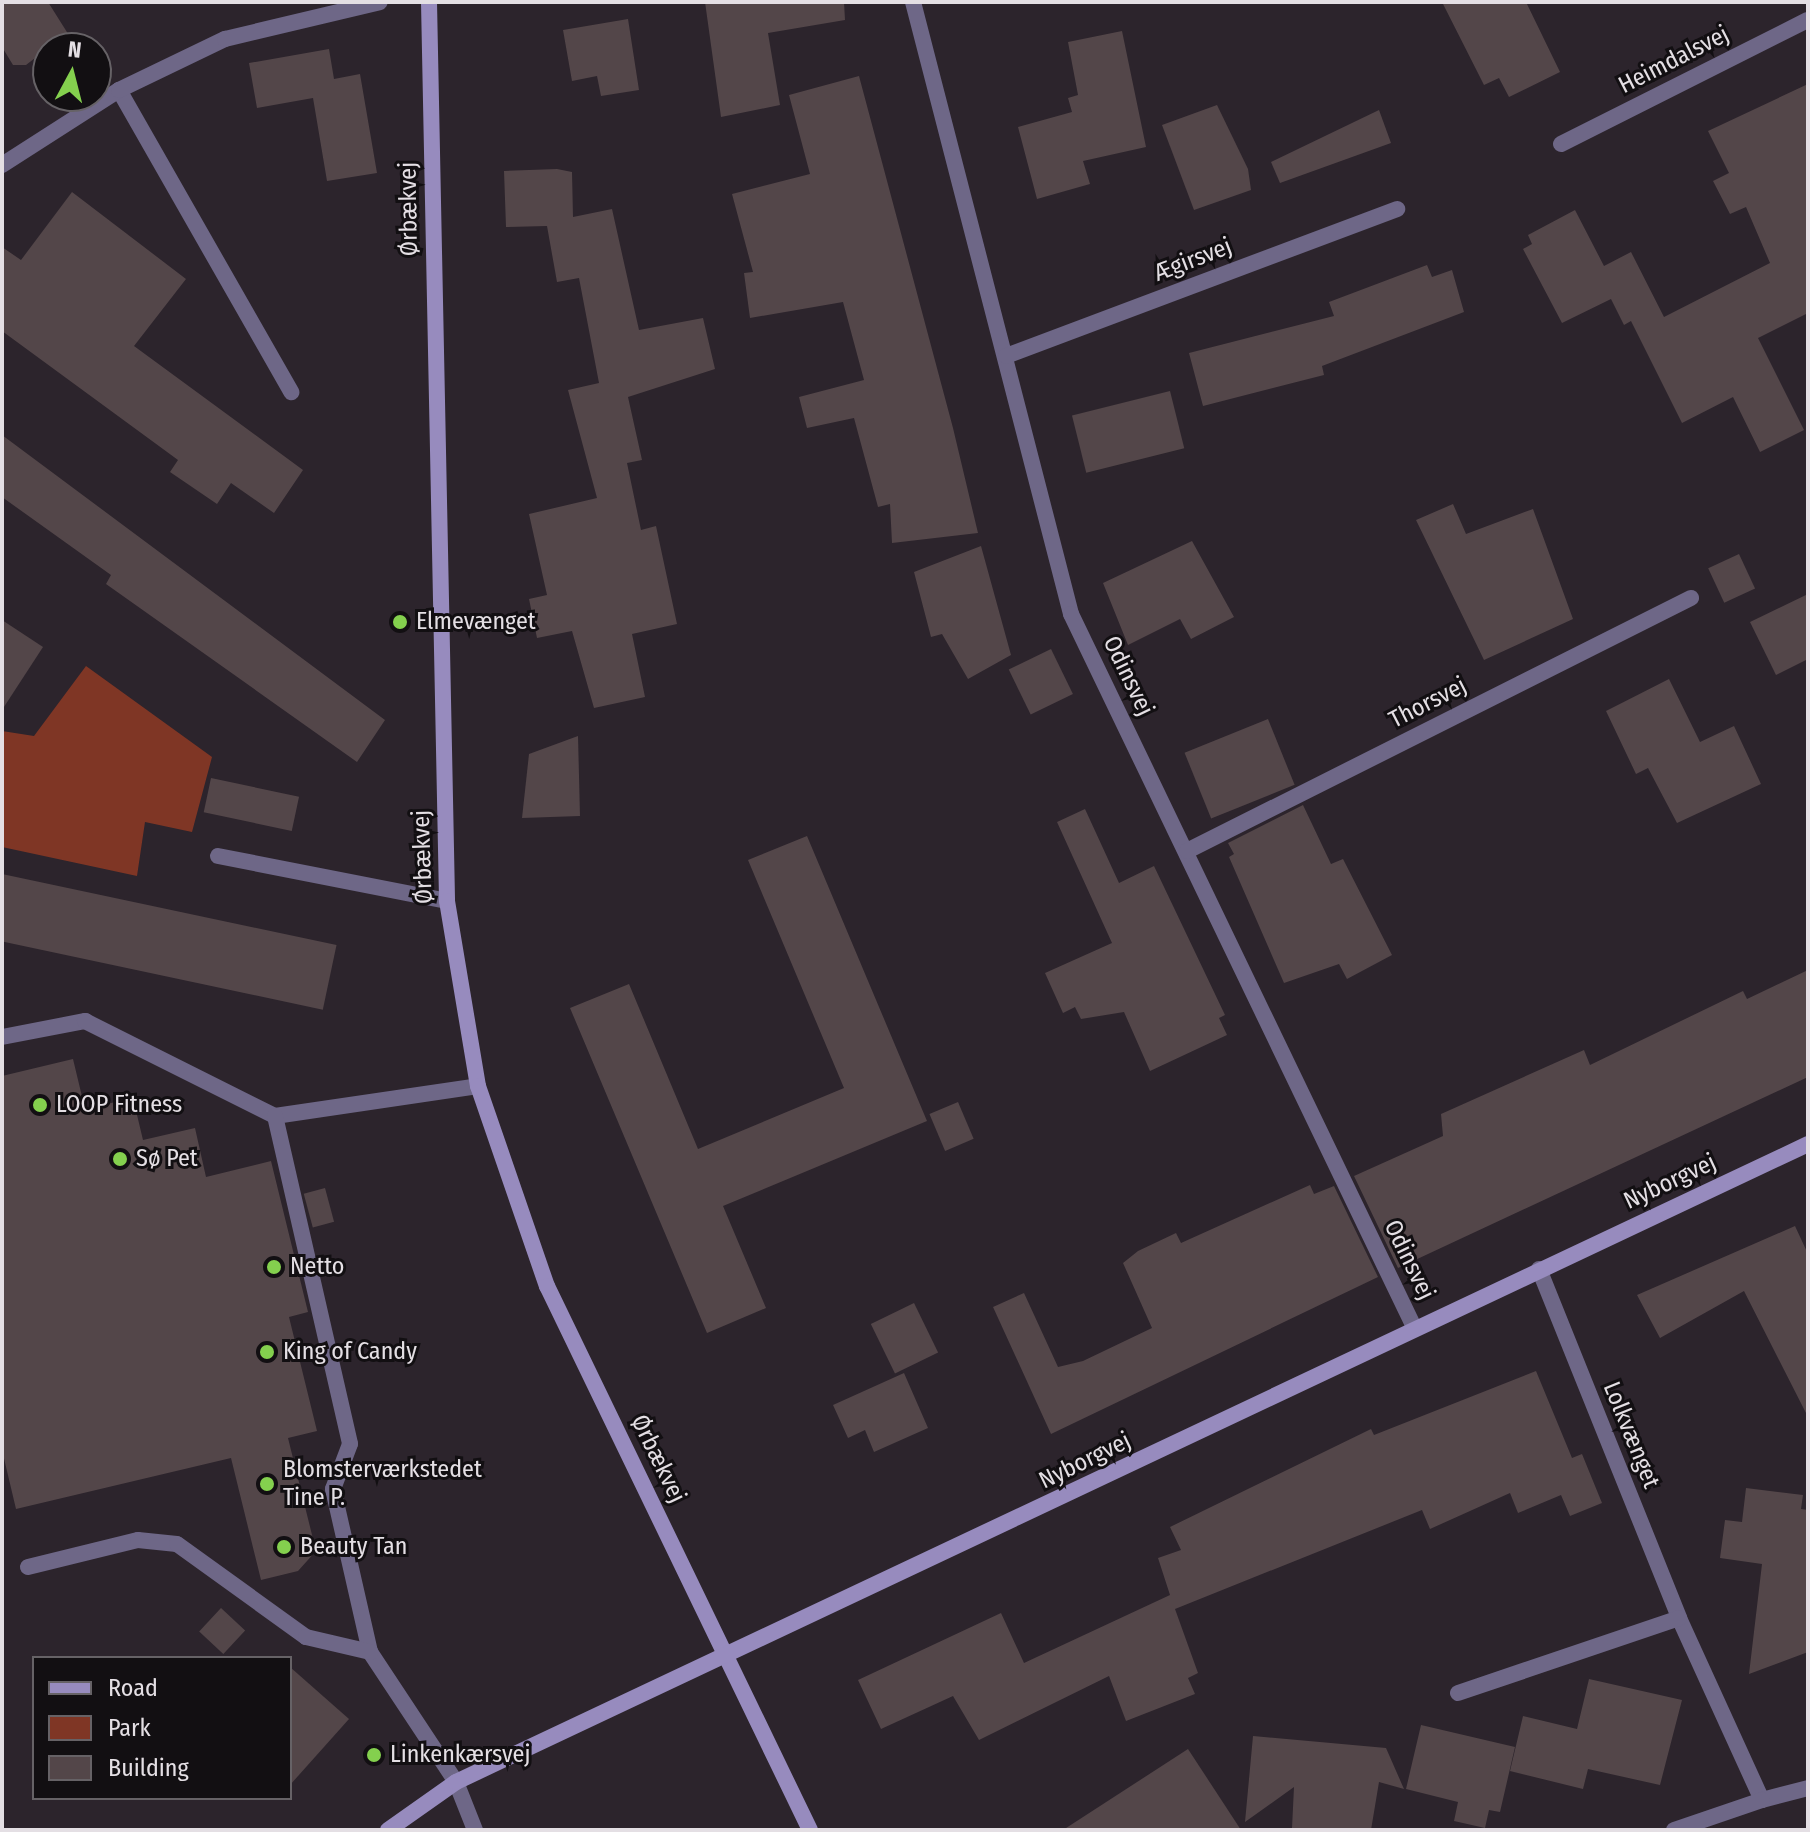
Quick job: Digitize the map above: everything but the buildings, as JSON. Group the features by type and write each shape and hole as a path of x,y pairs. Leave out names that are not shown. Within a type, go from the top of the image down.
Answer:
{"street":[{"path":"2,165 119,90 168,64 303,15 380,2"},
{"name":"Ørbækvej","path":"429,2 447,901 478,1086 547,1286 726,1655"},
{"name":"Odinsvej","path":"913,2 1071,614 1415,1329"},
{"name":"Heimdalsvej","path":"1561,144 1808,20"},
{"path":"119,90 291,392"},
{"name":"Ægirsvej","path":"1006,356 1397,209"},
{"name":"Thorsvej","path":"1187,851 1691,598"},
{"path":"218,856 447,901"},
{"path":"2,1037 85,1021 275,1116 478,1086"},
{"path":"275,1116 350,1444 333,1489 370,1652 456,1782 475,1830"},
{"name":"Nyborgvej","path":"388,1830 456,1782 1808,1144"},
{"name":"Lolkvænget","path":"1539,1269 1679,1618 1762,1800"},
{"path":"28,1567 138,1540 177,1544 306,1637 370,1652"},
{"path":"1458,1693 1679,1618"},
{"path":"726,1655 810,1830"},
{"path":"1674,1830 1808,1788"}],"green space":[{"path":"86,666 212,757 192,832 145,822 137,876 2,847 2,731 34,736"}],"place":[{"name":"Elmevænget","path":"400,622"},
{"name":"LOOP Fitness","path":"40,1105"},
{"name":"Sø Pet","path":"120,1159"},
{"name":"Netto","path":"274,1267"},
{"name":"King of Candy","path":"267,1352"},
{"name":"Blomsterværkstedet Tine P.","path":"267,1484"},
{"name":"Beauty Tan","path":"284,1547"},
{"name":"Linkenkærsvej","path":"374,1755"}]}
